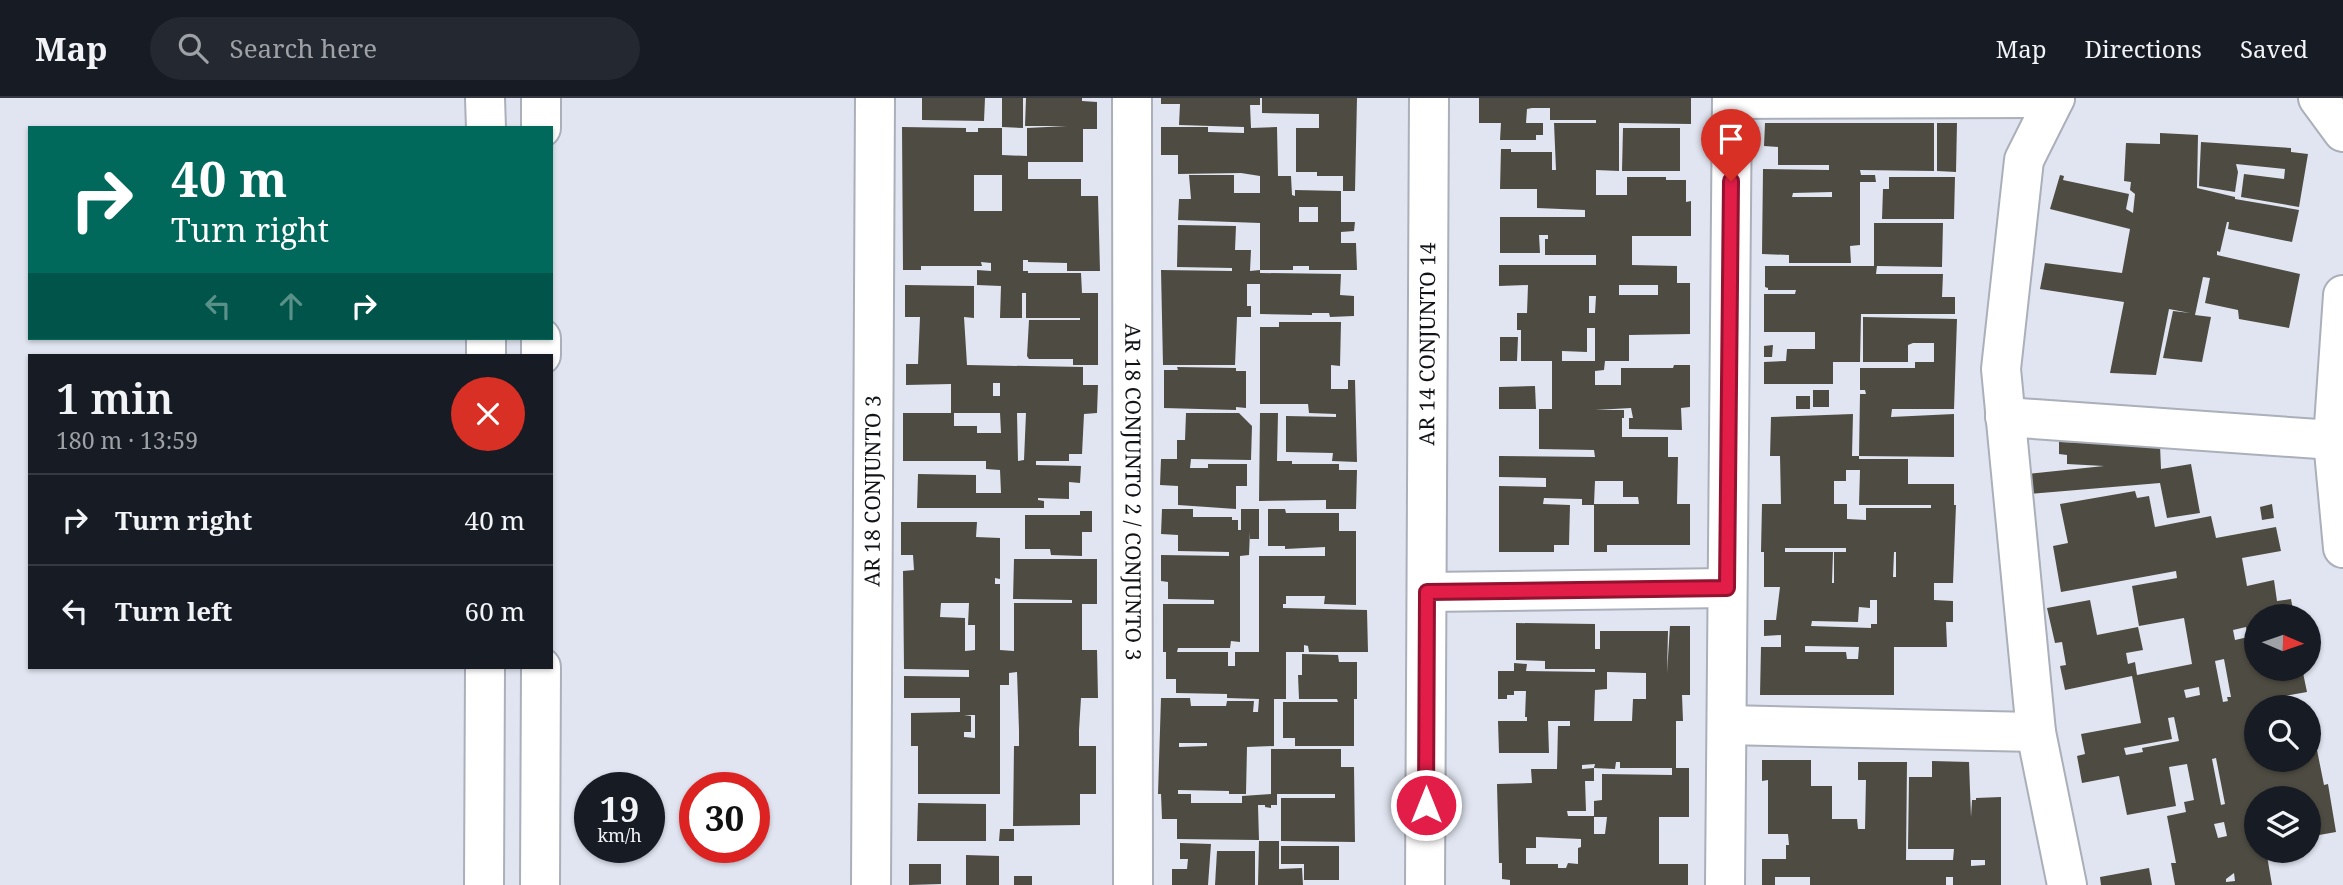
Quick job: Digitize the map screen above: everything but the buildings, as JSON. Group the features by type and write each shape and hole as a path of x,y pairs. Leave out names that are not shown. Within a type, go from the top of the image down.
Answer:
{"street":[{"path":"485,98 486,126"},
{"path":"541,98 541,126"},
{"name":"AR 18 CONJUNTO 3","path":"871,885 875,98"},
{"name":"AR 18 CONJUNTO 2 / CONJUNTO 3","path":"1132,98 1133,885"},
{"name":"AR 14 CONJUNTO 14","path":"1425,885 1429,98"},
{"path":"1725,885 1732,99 2055,98 2024,160 2001,369 2036,732 2067,885"},
{"path":"2318,98 2343,132"},
{"path":"2343,295 2333,440 2343,548"},
{"path":"2005,417 2333,440"},
{"path":"1427,592 1727,588"},
{"path":"475,880 485,669"},
{"path":"540,885 541,669"},
{"path":"1727,725 2036,732"}],"route":[{"path":"1426,805 1427,592 1727,588 1731,181"}]}
